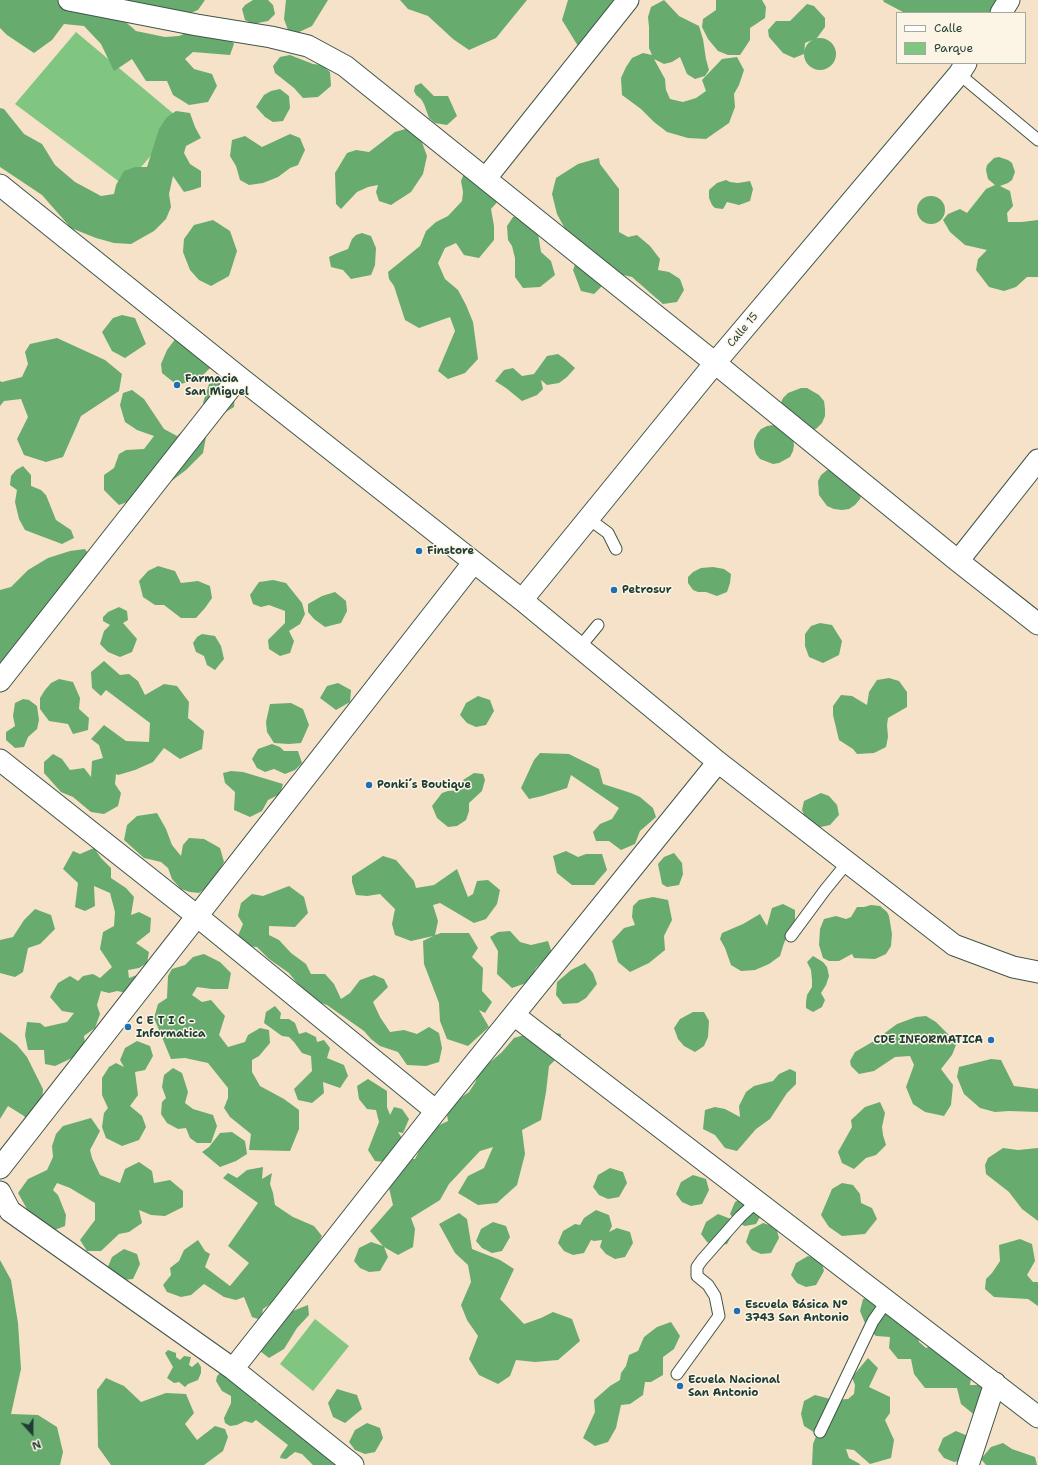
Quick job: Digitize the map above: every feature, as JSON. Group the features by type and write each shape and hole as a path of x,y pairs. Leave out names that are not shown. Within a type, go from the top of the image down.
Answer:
{"street":[{"path":"69,0 197,25 271,37 308,46 345,66 1038,624"},
{"path":"486,178 628,0"},
{"path":"1002,12 1010,0"},
{"name":"Calle 15","path":"522,600 715,363 963,68"},
{"path":"3,193 522,600 718,762 954,945 1013,967 1038,972"},
{"path":"0,681 238,377"},
{"path":"958,561 1038,460"},
{"path":"0,1168 474,562"},
{"path":"0,760 197,916 436,1111"},
{"path":"233,1369 436,1111 718,762"},
{"path":"514,1015 1038,1417"},
{"path":"0,1192 10,1211 233,1369 353,1465"},
{"path":"968,1465 995,1383"}],"lane":[{"path":"963,68 1038,140"},
{"path":"588,519 608,534 616,549"},
{"path":"579,648 598,625"},
{"path":"791,936 847,863"},
{"path":"677,1374 719,1316 715,1296 708,1285 697,1276 697,1268 702,1260 740,1217 757,1201"},
{"path":"820,1432 873,1321 887,1301"}],"green space":[{"path":"0,0 110,0 121,18 136,31 165,37 179,36 189,32 230,38 234,44 230,55 193,52 185,59 194,69 212,74 217,86 208,102 189,105 173,95 167,81 146,81 132,59 114,71 101,44 84,26 64,24 52,40 34,53 7,35 0,28"},
{"path":"120,0 205,0 198,10 163,24"},
{"path":"253,0 268,0 273,5 275,14 268,21 253,24 245,20 242,9"},
{"path":"286,0 328,0 312,26 297,33 288,30 284,19"},
{"path":"400,0 527,0 496,38 469,50 453,39 428,16 408,9"},
{"path":"568,0 626,0 578,46 562,20"},
{"path":"664,0 679,16 699,26 709,70 705,76 695,79 687,74 680,57 672,62 664,64 654,59 665,79 666,90 670,99 683,102 696,98 706,91 702,80 722,59 737,57 744,70 734,94 735,107 729,123 706,139 688,138 667,132 641,109 622,95 621,78 632,58 643,53 652,55 649,48 648,17 651,7"},
{"path":"716,0 762,0 766,7 765,18 750,28 750,40 740,55 728,55 718,51 708,39 702,27 703,19 716,10"},
{"path":"883,0 1007,0 996,12 903,12 884,2"},
{"path":"807,4 814,6 825,18 825,27 817,38 805,43 804,54 794,58 783,53 769,37 768,30 776,21 790,21"},
{"path":"76,32 181,120 125,186 15,104"},
{"path":"820,38 831,43 836,54 831,65 820,70 809,65 804,54 809,43"},
{"path":"290,55 313,64 322,65 330,72 331,86 318,97 303,98 294,88 275,73 273,66 280,57"},
{"path":"421,83 434,96 448,96 457,116 447,125 435,123 429,118 424,104 414,91 415,86"},
{"path":"280,89 289,96 290,108 283,121 273,122 265,117 256,107 264,95 271,91"},
{"path":"0,108 4,109 24,134 42,144 55,165 75,182 101,196 114,194 116,185 124,171 135,167 147,167 159,129 167,117 176,111 190,113 201,138 186,146 184,153 190,164 201,171 201,187 184,192 173,176 169,194 171,207 166,219 154,231 131,244 114,243 96,238 71,228 42,195 0,167"},
{"path":"409,128 420,137 427,156 423,174 411,192 391,205 379,201 376,192 378,185 368,187 357,192 341,209 336,204 335,173 347,153 356,150 369,152 395,132"},
{"path":"290,134 300,138 305,150 298,165 290,168 278,177 263,183 249,185 240,180 236,166 230,156 232,140 245,136 262,147"},
{"path":"999,157 1012,163 1015,172 1012,180 1000,186 1010,191 1013,206 1007,213 1008,222 1038,220 1038,277 1027,277 1016,287 1004,291 989,287 976,270 978,259 987,250 965,245 950,232 943,220 948,214 960,209 967,213 986,189 995,185 988,179 986,170 987,165 994,158"},
{"path":"599,158 600,164 619,189 619,232 628,237 637,235 650,246 660,259 658,270 669,272 680,279 684,290 677,302 663,304 632,277 619,274 604,284 594,294 581,291 573,270 576,262 605,266 597,254 572,242 557,214 552,194 556,178 578,164"},
{"path":"465,171 499,200 491,209 494,226 494,240 479,258 464,255 456,243 445,248 438,263 445,279 458,290 466,305 473,322 478,359 465,373 448,379 438,371 455,331 450,317 419,328 405,320 394,286 389,279 388,272 420,246 426,231 436,222 448,216 462,201 463,192 461,181"},
{"path":"726,180 738,183 750,181 753,189 750,201 739,205 727,202 723,209 715,208 709,198 709,190 717,183"},
{"path":"931,196 941,200 945,210 941,220 931,224 921,220 917,210 921,200"},
{"path":"523,215 537,227 541,252 551,261 555,275 540,287 523,288 515,277 515,258 512,246 508,240 507,226 513,217"},
{"path":"213,220 230,231 237,251 229,276 211,286 199,280 190,270 183,252 184,239 194,225"},
{"path":"362,233 371,236 376,248 375,265 371,275 351,279 343,270 331,267 329,257 348,249 352,239 356,235"},
{"path":"122,315 135,318 146,344 125,358 112,351 102,332 113,318"},
{"path":"179,334 209,344 210,368 199,379 177,385 162,373 161,364 167,350"},
{"path":"57,338 105,360 122,374 119,391 81,416 63,457 46,462 24,455 17,439 28,417 21,399 4,401 0,406 0,381 2,382 22,377 28,364 25,352 30,344"},
{"path":"558,354 575,368 559,383 547,385 541,380 543,389 537,395 522,401 495,381 504,370 513,368 522,376 534,374 547,356"},
{"path":"221,381 235,392 234,407 219,416 208,414 203,403 209,384"},
{"path":"801,388 807,388 819,395 824,401 825,416 822,423 811,432 780,405 783,398 788,393"},
{"path":"132,390 144,399 164,429 177,436 194,421 207,432 203,453 186,470 145,501 130,501 119,505 104,490 104,475 114,468 119,454 126,450 144,449 154,436 137,430 125,422 120,405 123,393"},
{"path":"774,425 793,439 794,445 790,457 779,463 773,464 760,459 756,454 754,441 761,429"},
{"path":"23,466 31,475 31,486 41,490 46,495 56,520 71,530 74,538 62,544 25,530 19,519 15,502 17,490 10,485 11,476 16,470"},
{"path":"832,466 862,492 860,499 849,509 834,509 827,506 819,495 818,481 821,475"},
{"path":"85,549 91,558 0,688 0,590 11,587 28,570 48,558 70,551"},
{"path":"158,566 175,571 181,583 198,581 210,586 212,598 196,618 181,618 164,605 155,605 143,597 139,581 148,571"},
{"path":"713,567 724,569 731,574 727,592 717,596 706,592 698,592 693,590 688,583 688,577 693,572 701,568"},
{"path":"273,580 286,583 302,603 305,614 300,624 289,631 294,641 290,653 280,656 269,649 268,640 285,623 285,611 269,605 261,607 253,604 250,595 259,582"},
{"path":"335,592 346,601 347,611 341,623 325,627 314,619 308,612 308,604 322,596"},
{"path":"119,607 127,611 128,620 123,623 137,639 132,652 120,657 108,652 100,644 104,631 110,625 103,621 103,617 108,612"},
{"path":"820,623 832,625 842,641 839,655 823,663 809,657 805,646 805,634 811,626"},
{"path":"202,634 215,636 221,646 224,659 215,670 207,665 204,656 196,652 193,643 197,637"},
{"path":"104,661 120,675 129,674 138,681 145,695 164,684 177,686 189,702 188,718 204,731 202,749 180,759 164,748 153,762 135,770 118,775 116,774 115,784 121,793 118,806 104,814 91,812 73,797 61,792 44,773 44,762 53,754 62,759 70,770 84,768 91,777 92,761 103,758 99,745 91,739 104,725 126,741 149,742 150,723 106,690 101,696 92,688 91,672"},
{"path":"889,678 899,681 907,692 907,707 888,718 888,737 886,747 874,753 857,754 853,749 839,740 833,715 833,706 841,695 852,696 867,705 869,692 877,680"},
{"path":"59,679 73,682 80,698 79,709 89,718 88,730 73,734 68,724 49,721 40,709 40,698 45,690 51,683"},
{"path":"338,683 351,690 350,702 336,710 320,698 327,686"},
{"path":"478,696 490,700 494,711 486,725 476,727 467,723 460,715 466,703"},
{"path":"23,699 29,700 37,706 39,720 37,729 28,737 24,747 15,748 6,740 6,732 15,726 13,716 15,703"},
{"path":"291,703 303,709 309,725 301,743 274,743 267,732 266,722 270,704"},
{"path":"272,744 280,747 284,751 298,751 302,763 295,770 285,774 274,769 265,772 257,768 252,759 258,749"},
{"path":"540,753 569,754 599,769 603,784 640,797 653,808 656,817 640,831 635,844 621,850 609,841 596,841 593,832 600,824 612,819 619,808 571,775 567,788 529,799 521,788 534,760"},
{"path":"231,771 243,772 283,784 280,794 268,800 262,811 250,817 234,810 235,792 225,783 223,773"},
{"path":"474,773 483,774 485,780 482,791 469,803 469,811 466,820 457,826 448,827 437,818 432,806 442,793 461,790 463,780"},
{"path":"821,793 829,796 837,805 839,815 830,825 816,828 807,822 802,810 804,801"},
{"path":"157,813 166,829 172,845 181,856 183,845 189,838 204,839 220,848 224,862 210,885 199,893 181,889 172,879 168,868 161,862 144,858 124,840 127,825 137,816"},
{"path":"94,848 111,868 111,878 126,888 134,897 131,915 139,912 151,918 150,932 136,943 149,952 147,963 139,968 128,970 129,978 137,975 140,987 127,993 117,991 109,993 101,991 97,1005 100,1014 95,1028 84,1036 85,1044 83,1060 72,1058 55,1066 45,1064 44,1050 28,1050 25,1035 27,1022 40,1023 45,1027 67,1022 74,1013 62,1011 50,997 58,983 70,976 78,981 83,976 93,974 100,978 112,967 100,949 103,932 114,926 115,912 110,893 94,886 95,906 85,911 75,907 78,883 63,869 73,851 80,854"},
{"path":"566,851 578,857 586,854 602,854 607,870 594,885 572,885 557,873 553,856"},
{"path":"674,853 682,863 683,874 679,885 667,887 662,884 658,864 664,857"},
{"path":"383,856 396,860 414,881 416,888 434,885 457,869 468,897 473,894 477,881 488,880 500,890 497,904 486,919 474,923 440,903 433,905 438,921 435,935 441,933 469,933 478,948 472,957 483,968 482,991 492,1002 485,1013 479,1010 489,1027 468,1046 447,1039 440,1021 439,1003 424,964 423,941 433,936 411,941 395,935 392,924 395,909 380,894 367,896 356,895 352,882 352,876"},
{"path":"289,886 304,897 308,913 295,927 269,926 269,935 279,940 291,953 306,964 311,974 325,974 334,984 341,999 350,993 360,980 374,975 384,979 388,987 373,1002 380,1017 390,1032 404,1030 417,1034 429,1027 439,1033 442,1048 439,1062 426,1066 407,1065 398,1052 380,1046 364,1031 327,1005 310,999 289,973 269,959 257,947 247,946 237,938 243,924 238,916 241,903 252,894 263,896"},
{"path":"653,897 668,900 672,920 664,936 665,950 649,963 630,972 618,962 612,941 624,928 635,925 632,917 633,906 639,900"},
{"path":"783,904 795,910 795,922 784,943 780,956 769,964 755,970 741,971 731,965 720,939 722,933 743,924 760,914 767,926 772,908"},
{"path":"871,905 880,906 889,916 892,934 891,946 886,954 875,959 854,958 852,954 839,961 829,961 823,958 819,945 820,929 824,919 836,916 846,919 851,917 857,907"},
{"path":"35,909 51,915 55,929 40,944 28,948 23,972 15,977 0,973 0,940 13,937 24,920"},
{"path":"510,931 520,942 531,945 548,941 552,953 536,968 529,982 512,988 497,974 498,951 490,937 498,932"},
{"path":"204,954 220,962 231,973 228,989 197,987 192,995 202,1002 211,1000 225,1016 219,1035 228,1047 245,1042 248,1035 260,1028 269,1030 270,1043 259,1056 252,1060 252,1072 260,1086 284,1099 299,1110 299,1129 290,1151 249,1150 251,1134 230,1117 224,1108 228,1098 228,1088 208,1063 185,1058 171,1059 154,1018 158,1004 167,998 168,976 172,969 185,965 193,957"},
{"path":"813,956 823,962 827,967 829,976 821,993 825,1000 822,1007 813,1012 806,1008 806,1002 807,995 812,987 811,970 807,962"},
{"path":"585,963 593,973 597,984 586,998 578,1003 563,1004 556,995 557,982 571,970"},
{"path":"275,1006 281,1013 280,1019 289,1019 295,1023 299,1034 306,1032 316,1037 317,1042 324,1040 330,1048 327,1058 344,1065 348,1076 340,1088 323,1082 324,1093 312,1103 298,1100 294,1089 312,1071 311,1056 302,1053 289,1037 282,1036 264,1023 266,1012"},
{"path":"693,1012 704,1012 709,1021 708,1037 704,1046 695,1052 684,1046 678,1039 674,1028 680,1019"},
{"path":"926,1016 936,1022 949,1035 956,1045 952,1055 941,1069 953,1085 951,1105 944,1116 925,1112 913,1104 906,1087 914,1065 910,1056 895,1057 874,1071 859,1074 851,1066 850,1061 855,1052 874,1041 897,1024 916,1017"},
{"path":"547,1031 561,1034 558,1057 549,1066 541,1120 522,1130 525,1154 517,1185 497,1203 478,1205 458,1193 468,1176 484,1168 493,1147 480,1151 449,1184 440,1200 411,1218 415,1229 413,1247 398,1255 384,1247 388,1257 380,1271 369,1272 360,1268 354,1261 359,1248 371,1242 383,1246 370,1231 393,1205 389,1188 401,1171 407,1159 415,1159 420,1149 418,1135 448,1121 446,1108 469,1092 480,1071 502,1052 514,1038"},
{"path":"0,1032 17,1045 27,1057 43,1089 42,1103 31,1127 24,1116 8,1106 0,1119"},
{"path":"137,1041 150,1046 153,1056 145,1070 135,1072 138,1095 130,1106 142,1116 146,1127 139,1140 122,1146 106,1138 102,1127 104,1113 108,1108 102,1095 102,1078 109,1067 116,1063 124,1067 120,1060 125,1048"},
{"path":"991,1059 1001,1060 1014,1086 1038,1089 1038,1112 995,1112 980,1108 964,1094 957,1077 959,1067"},
{"path":"173,1068 182,1073 188,1092 185,1103 193,1109 213,1115 217,1126 211,1143 197,1143 190,1138 186,1128 178,1129 167,1123 161,1114 162,1102 166,1098 162,1087 164,1075"},
{"path":"790,1069 796,1072 796,1084 787,1093 770,1119 756,1129 737,1151 725,1148 715,1135 703,1129 705,1110 715,1107 725,1109 740,1117 739,1106 746,1092 754,1086 773,1081 779,1074"},
{"path":"368,1079 387,1091 387,1107 390,1115 394,1107 402,1109 409,1119 403,1133 398,1132 402,1138 385,1162 375,1161 368,1150 379,1122 376,1110 367,1109 359,1099 357,1086"},
{"path":"880,1102 885,1113 882,1127 886,1145 876,1155 866,1158 854,1169 842,1163 838,1152 852,1127 851,1120 865,1107"},
{"path":"91,1118 100,1131 90,1150 100,1175 120,1183 125,1169 139,1162 152,1171 154,1183 170,1180 183,1191 183,1207 165,1216 151,1215 139,1210 142,1223 129,1232 119,1234 101,1251 87,1251 80,1240 95,1220 95,1203 70,1188 57,1183 53,1190 58,1195 66,1215 65,1226 52,1231 27,1209 18,1193 28,1179 47,1170 53,1157 52,1146 56,1134 63,1126"},
{"path":"232,1132 245,1141 247,1154 236,1161 220,1167 202,1152 209,1147 220,1133"},
{"path":"1003,1148 1018,1150 1038,1148 1038,1221 1022,1209 1009,1192 986,1174 985,1165 988,1158"},
{"path":"263,1167 262,1179 272,1173 270,1184 275,1205 293,1217 314,1226 322,1236 315,1248 312,1258 302,1263 287,1292 263,1309 261,1320 252,1317 244,1297 236,1300 224,1297 204,1284 191,1295 181,1297 167,1292 163,1285 171,1275 170,1268 179,1261 184,1250 198,1240 205,1251 210,1254 205,1267 230,1286 249,1263 228,1246 258,1203 223,1178 228,1173 237,1178 247,1170"},
{"path":"610,1168 623,1172 627,1183 619,1197 608,1199 599,1195 593,1187 598,1175"},
{"path":"693,1175 706,1179 709,1190 702,1204 691,1206 682,1202 676,1194 681,1182"},
{"path":"842,1183 853,1185 860,1194 861,1203 872,1208 877,1219 865,1234 842,1236 829,1227 821,1215 832,1189"},
{"path":"747,1195 764,1210 756,1224 745,1226 736,1222 730,1214 735,1202"},
{"path":"596,1210 609,1215 612,1226 609,1232 617,1228 630,1232 633,1243 625,1257 615,1259 606,1254 600,1247 602,1240 591,1240 584,1253 573,1255 564,1251 558,1243 563,1231 575,1224 580,1225 584,1218"},
{"path":"459,1213 467,1219 472,1249 500,1260 514,1269 500,1299 524,1324 553,1312 572,1319 580,1341 558,1360 535,1362 516,1360 510,1376 498,1384 479,1375 469,1359 478,1336 467,1320 461,1305 471,1282 468,1265 455,1253 439,1224"},
{"path":"718,1214 731,1219 735,1229 727,1244 716,1246 707,1242 701,1234 706,1222"},
{"path":"493,1222 506,1226 510,1237 502,1251 492,1253 482,1248 476,1241 481,1229"},
{"path":"763,1223 776,1227 779,1238 771,1253 761,1254 752,1250 746,1242 750,1230"},
{"path":"1020,1239 1032,1244 1035,1261 1027,1275 1033,1282 1038,1282 1038,1306 1028,1299 994,1297 985,1289 986,1279 1000,1261 999,1245"},
{"path":"124,1249 137,1254 140,1264 133,1279 122,1280 107,1269 112,1257"},
{"path":"808,1256 821,1260 824,1271 816,1285 806,1287 797,1283 791,1275 796,1263"},
{"path":"0,1260 11,1280 18,1323 21,1369 11,1414 38,1415 57,1427 63,1452 60,1465 0,1465"},
{"path":"873,1295 917,1329 919,1342 926,1348 936,1344 971,1378 970,1385 988,1385 977,1417 961,1404 957,1388 925,1388 914,1374 911,1359 898,1359 889,1348 890,1337 876,1336 867,1328 860,1311 863,1299"},
{"path":"308,1305 309,1315 297,1328 284,1349 269,1358 260,1351 285,1314"},
{"path":"315,1319 349,1346 313,1391 280,1364"},
{"path":"671,1322 680,1336 674,1349 663,1357 663,1375 651,1382 645,1382 643,1395 630,1404 621,1405 616,1428 608,1442 595,1446 583,1438 595,1412 594,1400 610,1386 620,1380 621,1373 626,1366 629,1355 638,1351 644,1337 657,1327"},
{"path":"168,1350 176,1353 176,1357 180,1360 184,1356 191,1357 189,1365 192,1367 198,1362 201,1367 201,1373 198,1380 188,1384 185,1387 179,1382 174,1383 167,1378 173,1367 165,1353"},
{"path":"868,1358 878,1368 869,1387 890,1397 890,1413 885,1420 894,1440 891,1458 870,1464 854,1450 846,1449 849,1458 860,1465 812,1465 813,1444 817,1434 804,1426 801,1414 804,1401 815,1395 834,1400 848,1399 854,1394 855,1385 852,1377"},
{"path":"222,1371 256,1399 256,1403 259,1404 261,1401 338,1465 313,1465 302,1454 295,1452 286,1459 280,1458 288,1445 256,1420 252,1423 245,1421 237,1425 230,1426 225,1423 224,1418 231,1403 231,1396 222,1391 216,1381 217,1376"},
{"path":"106,1378 124,1386 141,1402 166,1393 186,1394 194,1413 185,1424 197,1440 215,1426 225,1429 228,1437 223,1451 204,1465 111,1465 98,1447 97,1390"},
{"path":"337,1389 357,1395 362,1409 345,1423 333,1417 328,1403"},
{"path":"367,1423 380,1428 383,1438 375,1452 365,1454 355,1450 349,1442 355,1430"},
{"path":"956,1431 968,1436 964,1460 954,1462 944,1458 938,1450 943,1438"},
{"path":"1003,1443 1012,1449 1035,1457 1037,1465 986,1465 981,1459 991,1447"}],"place":[{"name":"Farmacia San Miguel","path":"177,385"},
{"name":"Finstore","path":"419,551"},
{"name":"Petrosur","path":"614,590"},
{"name":"Ponki´s Boutique","path":"369,785"},
{"name":"C E T I C - Informatica","path":"128,1027"},
{"name":"CDE INFORMATICA","path":"991,1040"},
{"name":"Escuela Básica N° 3743 San Antonio","path":"737,1311"},
{"name":"Ecuela Nacional San Antonio","path":"680,1386"}]}
